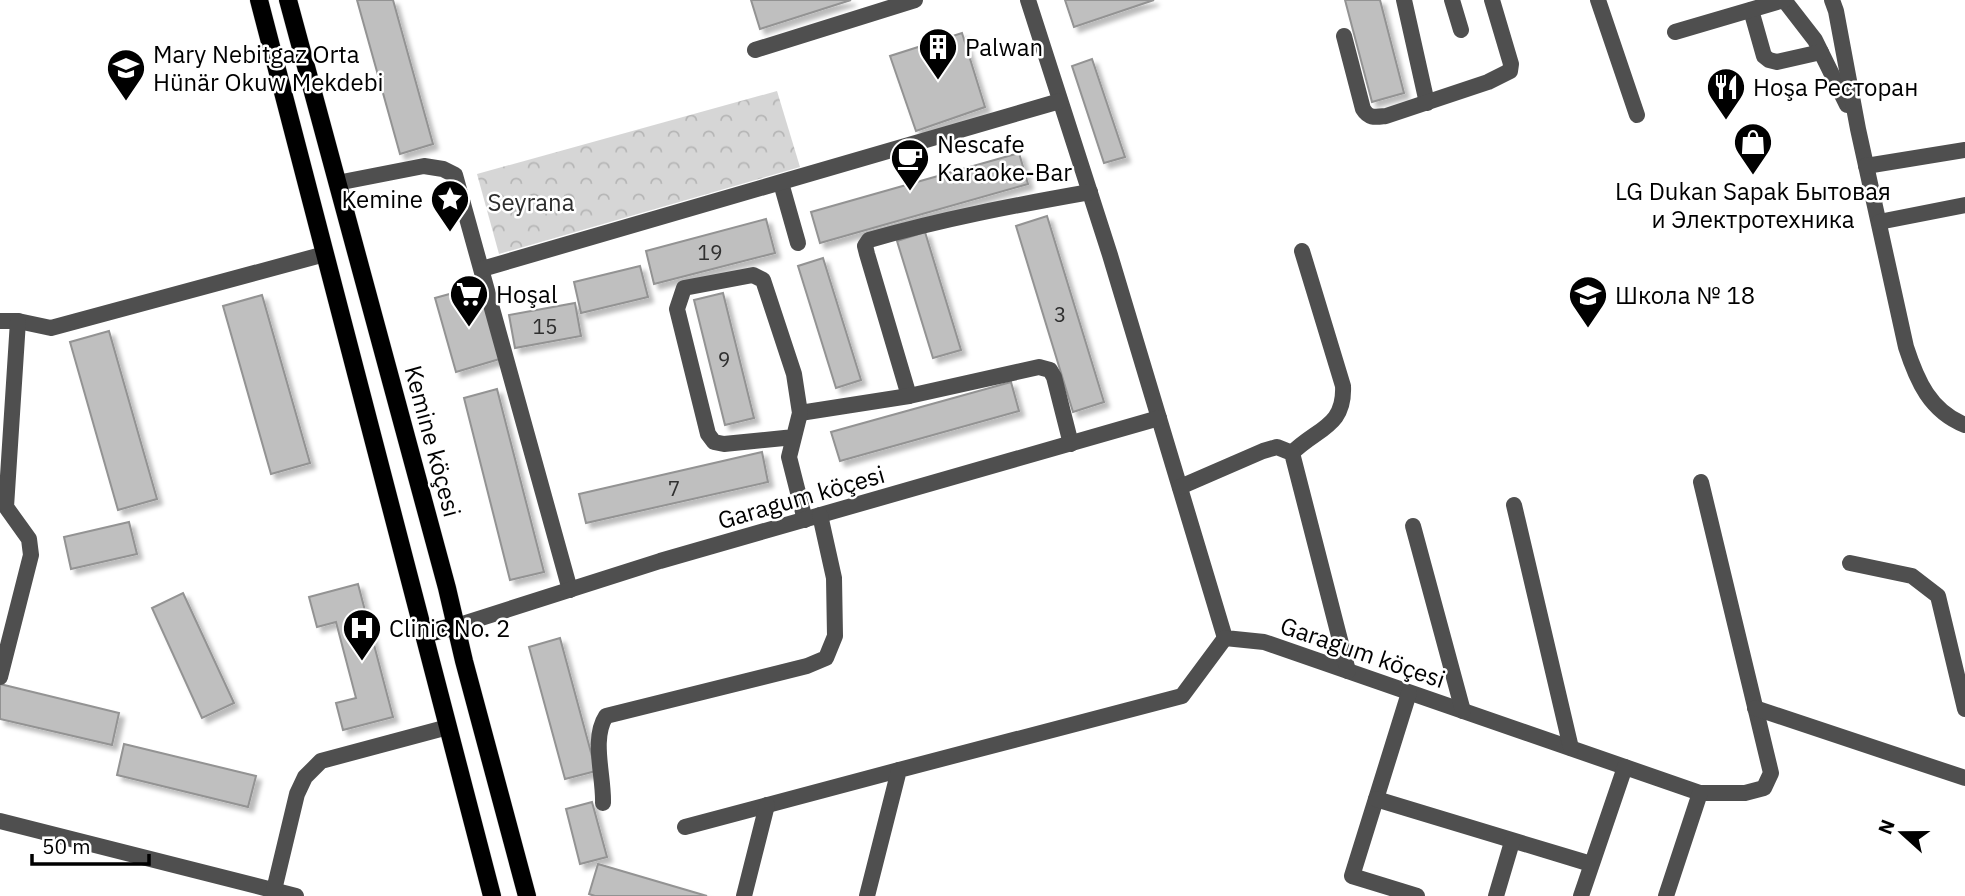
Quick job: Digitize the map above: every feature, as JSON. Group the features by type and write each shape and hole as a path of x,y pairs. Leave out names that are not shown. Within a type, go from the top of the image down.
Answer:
{"main road":[{"path":"259,0 492,896"},
{"name":"Kemine köçesi","path":"288,0 527,896"},
{"path":"325,254 354,243"},
{"path":"424,634 456,625"}],"street":[{"path":"755,50 915,0"},
{"path":"685,827 1182,696 1225,638 1090,192 1028,0"},
{"path":"1404,0 1427,103"},
{"path":"1452,0 1461,30"},
{"path":"1344,36 1360,102 1366,115 1374,118 1386,116 1488,82 1510,71 1511,64 1492,0"},
{"path":"1598,0 1637,115"},
{"path":"1675,32 1784,0 1815,40 1858,129"},
{"path":"1832,0 1906,347 1916,378 1930,401 1952,419 1965,425"},
{"path":"1751,10 1764,56 1769,60 1777,62 1821,52"},
{"path":"482,269 1060,101"},
{"path":"1866,166 1965,150"},
{"path":"337,183 424,166 443,169 455,175 570,590"},
{"path":"781,183 799,243"},
{"path":"909,396 867,254 866,246 869,240 915,226 1090,192"},
{"path":"1879,222 1965,205"},
{"path":"1292,453 1306,439 1336,418 1343,399 1343,386 1302,251"},
{"path":"0,321 19,321 51,328 325,254"},
{"path":"603,803 604,784 597,737 606,716 807,666 826,658 835,636 834,578 789,457 794,437 800,413 794,374 763,280 752,275 684,288 677,309 708,434 715,442 724,444 794,437"},
{"path":"0,677 31,555 29,539 6,507 19,321"},
{"path":"800,413 909,396 1021,369 1046,368 1050,370 1058,389 1071,444"},
{"name":"Garagum köçesi","path":"456,625 660,561 1159,418"},
{"path":"1180,487 1263,451 1277,447 1292,453"},
{"path":"1292,453 1348,671"},
{"path":"1701,482 1755,708 1965,778"},
{"path":"1514,505 1571,748"},
{"path":"0,520 17,523"},
{"path":"1413,526 1463,711"},
{"path":"1850,563 1912,576 1938,596 1965,709"},
{"name":"Garagum köçesi","path":"1225,638 1264,642 1700,793 1745,793 1764,788 1771,773 1755,708"},
{"path":"1409,693 1352,876 1417,896"},
{"path":"278,893 297,794 305,777 321,761 449,727"},
{"path":"1581,896 1625,767"},
{"path":"867,896 899,770"},
{"path":"1666,896 1700,793"},
{"path":"1376,799 1591,864"},
{"path":"744,896 767,805"},
{"path":"0,821 296,896"},
{"path":"1496,896 1512,842"}],"green space":[{"name":"Seyrana","path":"777,91 800,167 499,254 477,174"}],"building":[{"path":"357,0 393,0 433,144 400,154"},
{"path":"751,0 851,0 760,29"},
{"path":"1065,0 1154,0 1074,27"},
{"path":"1345,0 1380,0 1404,93 1372,102"},
{"name":"Palwan","path":"962,33 985,107 916,131 890,56"},
{"path":"1092,59 1125,157 1104,163 1072,66"},
{"path":"1019,153 1028,184 820,243 811,212"},
{"path":"1047,216 1104,402 1073,412 1016,226"},
{"path":"766,219 775,253 654,284 646,251"},
{"path":"925,232 961,350 933,358 897,241"},
{"path":"823,258 861,380 836,388 798,266"},
{"path":"640,266 648,297 581,313 574,282"},
{"name":"Hoşal","path":"482,285 503,358 456,372 435,298"},
{"path":"723,293 754,418 725,425 694,300"},
{"path":"262,295 310,463 271,474 223,306"},
{"path":"575,303 581,336 515,348 509,315"},
{"path":"109,331 157,499 118,510 70,342"},
{"path":"1011,382 1019,411 840,461 831,432"},
{"path":"497,389 544,572 510,580 464,398"},
{"path":"762,452 768,482 586,523 579,494"},
{"path":"129,522 137,554 71,569 64,537"},
{"name":"Clinic No. 2","path":"358,584 393,717 343,730 336,703 356,698 336,622 317,627 309,597"},
{"path":"183,593 234,703 202,718 152,608"},
{"path":"560,638 596,771 565,779 529,647"},
{"path":"0,684 119,713 112,745 0,719"},
{"path":"124,744 256,776 248,807 117,775"},
{"path":"592,802 607,857 580,864 566,809"},
{"path":"598,864 707,896 595,896 589,894"}],"place":[{"name":"Palwan","path":"938,81"},
{"name":"Mary Nebitgaz Orta Hünär Okuw Mekdebi","path":"126,102"},
{"name":"Hoşa Ресторан","path":"1726,121"},
{"name":"LG Dukan Sapak Бытовая и Электротехника","path":"1753,176"},
{"name":"Nescafe Karaoke-Bar","path":"910,192"},
{"name":"Kemine","path":"450,233"},
{"name":"Hoşal","path":"469,328"},
{"name":"Школа № 18","path":"1588,329"},
{"name":"Clinic No. 2","path":"362,662"}]}
